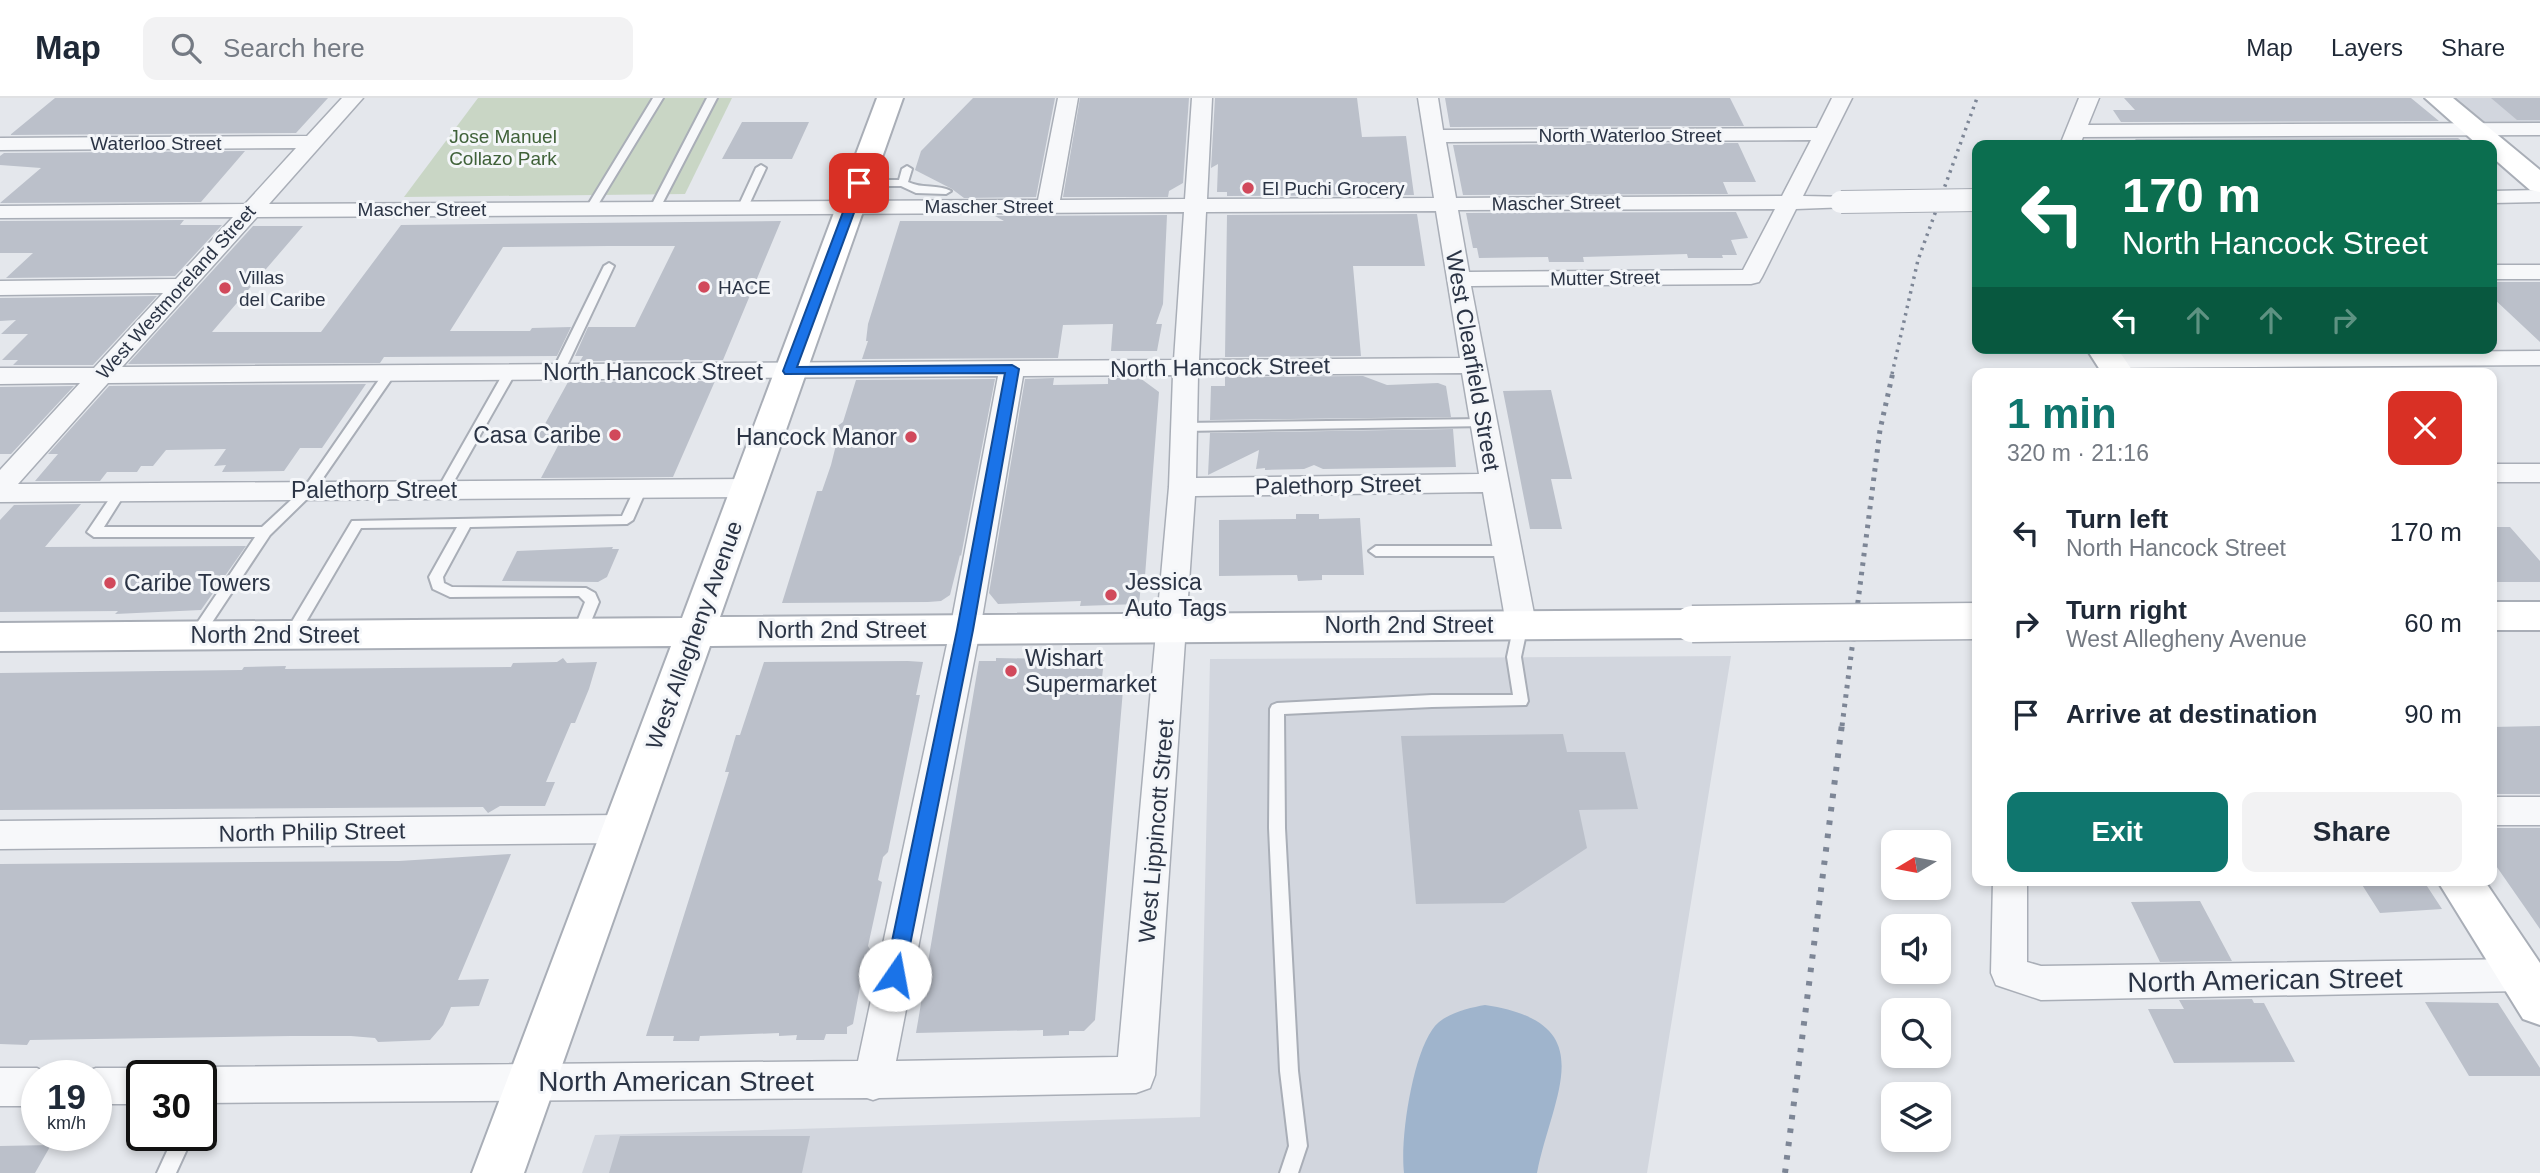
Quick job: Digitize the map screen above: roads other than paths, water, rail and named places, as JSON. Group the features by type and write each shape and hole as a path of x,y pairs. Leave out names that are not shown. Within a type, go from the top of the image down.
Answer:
{"street":[{"name":"West Westmoreland Street","path":"0,487 353,98"},
{"name":"West Allegheny Avenue","path":"498,1173 890,98"},
{"path":"1048,205 1069,98"},
{"name":"West Lippincott Street","path":"1138,1061 1173,627 1202,98"},
{"name":"West Clearfield Street","path":"1428,98 1483,422 1521,624"},
{"path":"1791,201 1842,98"},
{"path":"2088,98 2072,138 2540,129"},
{"path":"2438,98 2488,140"},
{"name":"North Waterloo Street","path":"1435,136 1824,134"},
{"name":"Waterloo Street","path":"0,144 312,142"},
{"path":"2497,148 2540,184"},
{"name":"Mascher Street","path":"0,212 743,208 855,195 1048,205 1445,205 1972,200"},
{"path":"2497,197 2540,196"},
{"name":"Mutter Street","path":"1458,279 1751,277 1791,201"},
{"path":"2497,272 2540,272"},
{"path":"0,288 182,286"},
{"path":"2110,361 2268,367 2536,362"},
{"name":"North Hancock Street","path":"0,376 1473,365"},
{"path":"873,1082 965,630 1012,369"},
{"path":"2497,471 2540,473"},
{"name":"Palethorp Street","path":"1182,487 1494,483"},
{"name":"Palethorp Street","path":"0,493 748,488"},
{"path":"2497,616 2540,615"},
{"name":"North 2nd Street","path":"0,637 1972,621"},
{"path":"2497,811 2540,811"},
{"name":"North Philip Street","path":"0,835 624,829"},
{"name":"North American Street","path":"2010,886 2009,973 2041,983 2531,989"},
{"path":"2463,886 2531,989"},
{"name":"North American Street","path":"217,1091 532,1081 873,1082 1136,1075 1138,1061"},
{"path":"0,1087 21,1087"}],"lane":[{"path":"590,208 658,98"},
{"path":"655,208 712,98"},
{"path":"743,208 761,167"},
{"path":"903,183 908,169"},
{"path":"855,195 903,183 916,190 946,191"},
{"path":"558,372 609,266"},
{"path":"443,490 510,372"},
{"path":"196,635 265,531 308,491 389,374"},
{"path":"1184,427 1483,422"},
{"path":"291,635 357,524 627,520 641,488"},
{"path":"120,492 94,531 265,531"},
{"path":"466,523 436,577 438,586 450,592 581,591 590,596 592,602 580,632"},
{"path":"1376,551 1507,551"},
{"path":"1289,1173 1298,1146 1289,1071 1277,828 1277,709 1432,701 1521,701 1514,657 1521,624"},
{"path":"166,1173 177,1151"}],"water":[{"path":"1485,1005 1522,1014 1546,1028 1558,1045 1562,1066 1559,1089 1537,1173 1404,1173 1404,1140 1409,1100 1425,1043 1436,1024 1442,1020 1463,1010"}],"railway":[{"path":"1892,374 1918,260 1977,98"},
{"path":"1842,726 1880,430 1893,372"},
{"path":"1785,1173 1842,724"}],"place":[{"name":"El Puchi Grocery","path":"1248,188"},
{"name":"HACE","path":"704,287"},
{"name":"Villas del Caribe","path":"225,288"},
{"name":"Casa Caribe","path":"615,435"},
{"name":"Hancock Manor","path":"911,437"},
{"name":"Caribe Towers","path":"110,583"},
{"name":"Jessica Auto Tags","path":"1111,595"},
{"name":"Wishart Supermarket","path":"1011,671"}],"park label":[{"name":"Jose Manuel Collazo Park","path":"503,147"}]}
